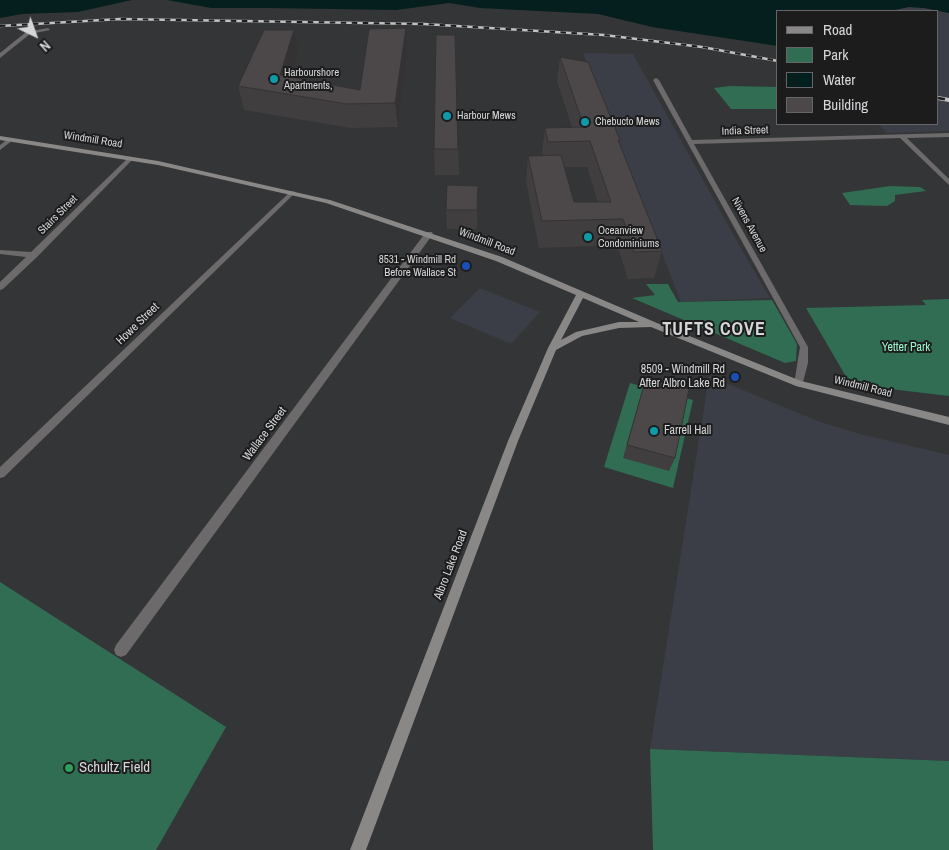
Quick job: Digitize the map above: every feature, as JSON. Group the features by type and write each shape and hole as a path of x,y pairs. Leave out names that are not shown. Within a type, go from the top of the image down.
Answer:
{"main road":[{"name":"Windmill Road","path":"0,138 131,158 328,201 430,234 499,259 654,326 799,384 949,421"},
{"name":"Albro Lake Road","path":"358,850 513,440 552,348 581,294"},
{"path":"552,348 579,334 612,327 654,326"}],"street":[{"path":"0,56 28,32 48,29"},
{"name":"Nivens Avenue","path":"656,80 804,347 804,363 799,384"},
{"name":"India Street","path":"691,142 949,135"},
{"path":"901,136 949,183"},
{"path":"0,148 10,140"},
{"name":"Stairs Street","path":"0,287 131,158"},
{"name":"Howe Street","path":"0,474 293,192"},
{"name":"Wallace Street","path":"121,650 430,234"},
{"path":"0,252 34,255"}],"shaded area":[{"path":"908,7 934,10 894,10"},
{"path":"939,11 949,13 949,131 887,133 879,125 939,125"},
{"path":"583,53 633,54 770,298 681,302"},
{"path":"480,288 540,312 511,344 450,318"},
{"path":"709,376 820,422 860,434 949,455 949,761 650,749"}],"green space":[{"path":"730,86 776,87 776,109 731,109 714,88"},
{"path":"890,186 920,187 926,191 895,195 895,201 887,206 850,205 842,193"},
{"path":"646,284 668,284 678,302 772,300 797,344 796,361 785,363 632,298 655,295"},
{"name":"Yetter Park","path":"949,299 949,396 890,389 848,380 806,308 926,305 922,300"},
{"path":"630,383 693,400 673,488 604,467"},
{"name":"Schultz Field","path":"0,582 226,727 156,850 0,850"},
{"path":"650,749 949,761 949,850 653,850"}],"water":[{"path":"0,0 132,0 78,12 22,14 0,18"},
{"path":"167,0 949,0 949,13 909,7 895,10 776,10 776,46 652,27 598,14 480,8 449,3 396,10 211,8"}],"building":[{"path":"406,28 395,103 347,104 238,86 264,30 294,30 280,75 360,90 369,29"},
{"name":"Harbour Mews","path":"436,35 455,35 458,149 434,149"},
{"path":"560,57 588,62 662,251 634,252 623,219 542,221 528,156 561,155 574,202 611,202 590,141 548,142 545,128 584,127"},
{"path":"447,185 478,186 477,210 446,210"},
{"name":"Farrell Hall","path":"646,378 689,389 675,458 627,445"}],"railway":[{"path":"0,26 120,19 424,24 604,35 702,47 776,61"},
{"path":"939,98 949,100"}],"place":[{"name":"Harbourshore Apartments,","path":"274,79"},
{"name":"Harbour Mews","path":"447,116"},
{"name":"Chebucto Mews","path":"585,122"},
{"name":"Oceanview Condominiums","path":"588,237"},
{"name":"8531 - Windmill Rd Before Wallace St","path":"466,266"},
{"name":"8509 - Windmill Rd After Albro Lake Rd","path":"735,377"},
{"name":"Farrell Hall","path":"654,431"},
{"name":"Schultz Field","path":"69,768"}],"district":[{"name":"TUFTS COVE","path":"714,330"}]}
